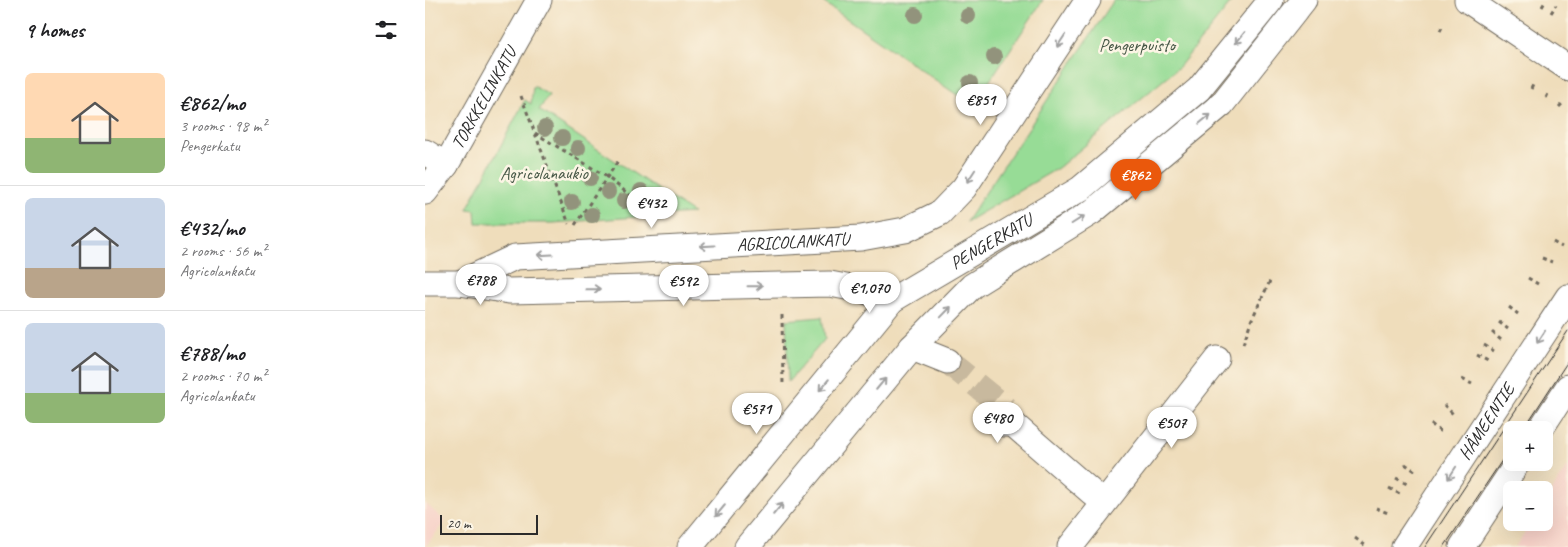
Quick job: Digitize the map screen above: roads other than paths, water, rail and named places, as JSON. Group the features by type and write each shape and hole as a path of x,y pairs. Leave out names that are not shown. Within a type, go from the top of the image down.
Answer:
{"street":[{"name":"TORKKELINKATU","path":"425,192 435,159 539,0"},
{"name":"AGRICOLANKATU","path":"460,283 515,257 861,238 905,230 940,213 964,188 1088,0"},
{"name":"PENGERKATU","path":"690,547 892,300 1080,189 1199,89 1271,0"},
{"name":"PENGERKATU","path":"747,547 912,347 972,286 1092,212 1222,104 1304,0"},
{"path":"1467,0 1568,68"},
{"name":"AGRICOLANKATU","path":"425,282 460,283 509,291 830,284 863,290 892,300"},
{"name":"HÄMEENTIE","path":"1404,547 1568,297"},
{"path":"912,347 942,367"},
{"path":"1070,547 1217,359"},
{"path":"1546,421 1568,387"},
{"path":"1005,418 1104,503"},
{"path":"1463,547 1512,471"}],"tunnel":[{"path":"947,361 1006,409"}],"tram line":[{"path":"1425,547 1568,331"},
{"path":"1529,421 1568,361"},
{"path":"1444,547 1503,459"}],"park label":[{"name":"Pengerpuisto","path":"1137,45"},
{"name":"Agricolanaukio","path":"544,173"}]}
